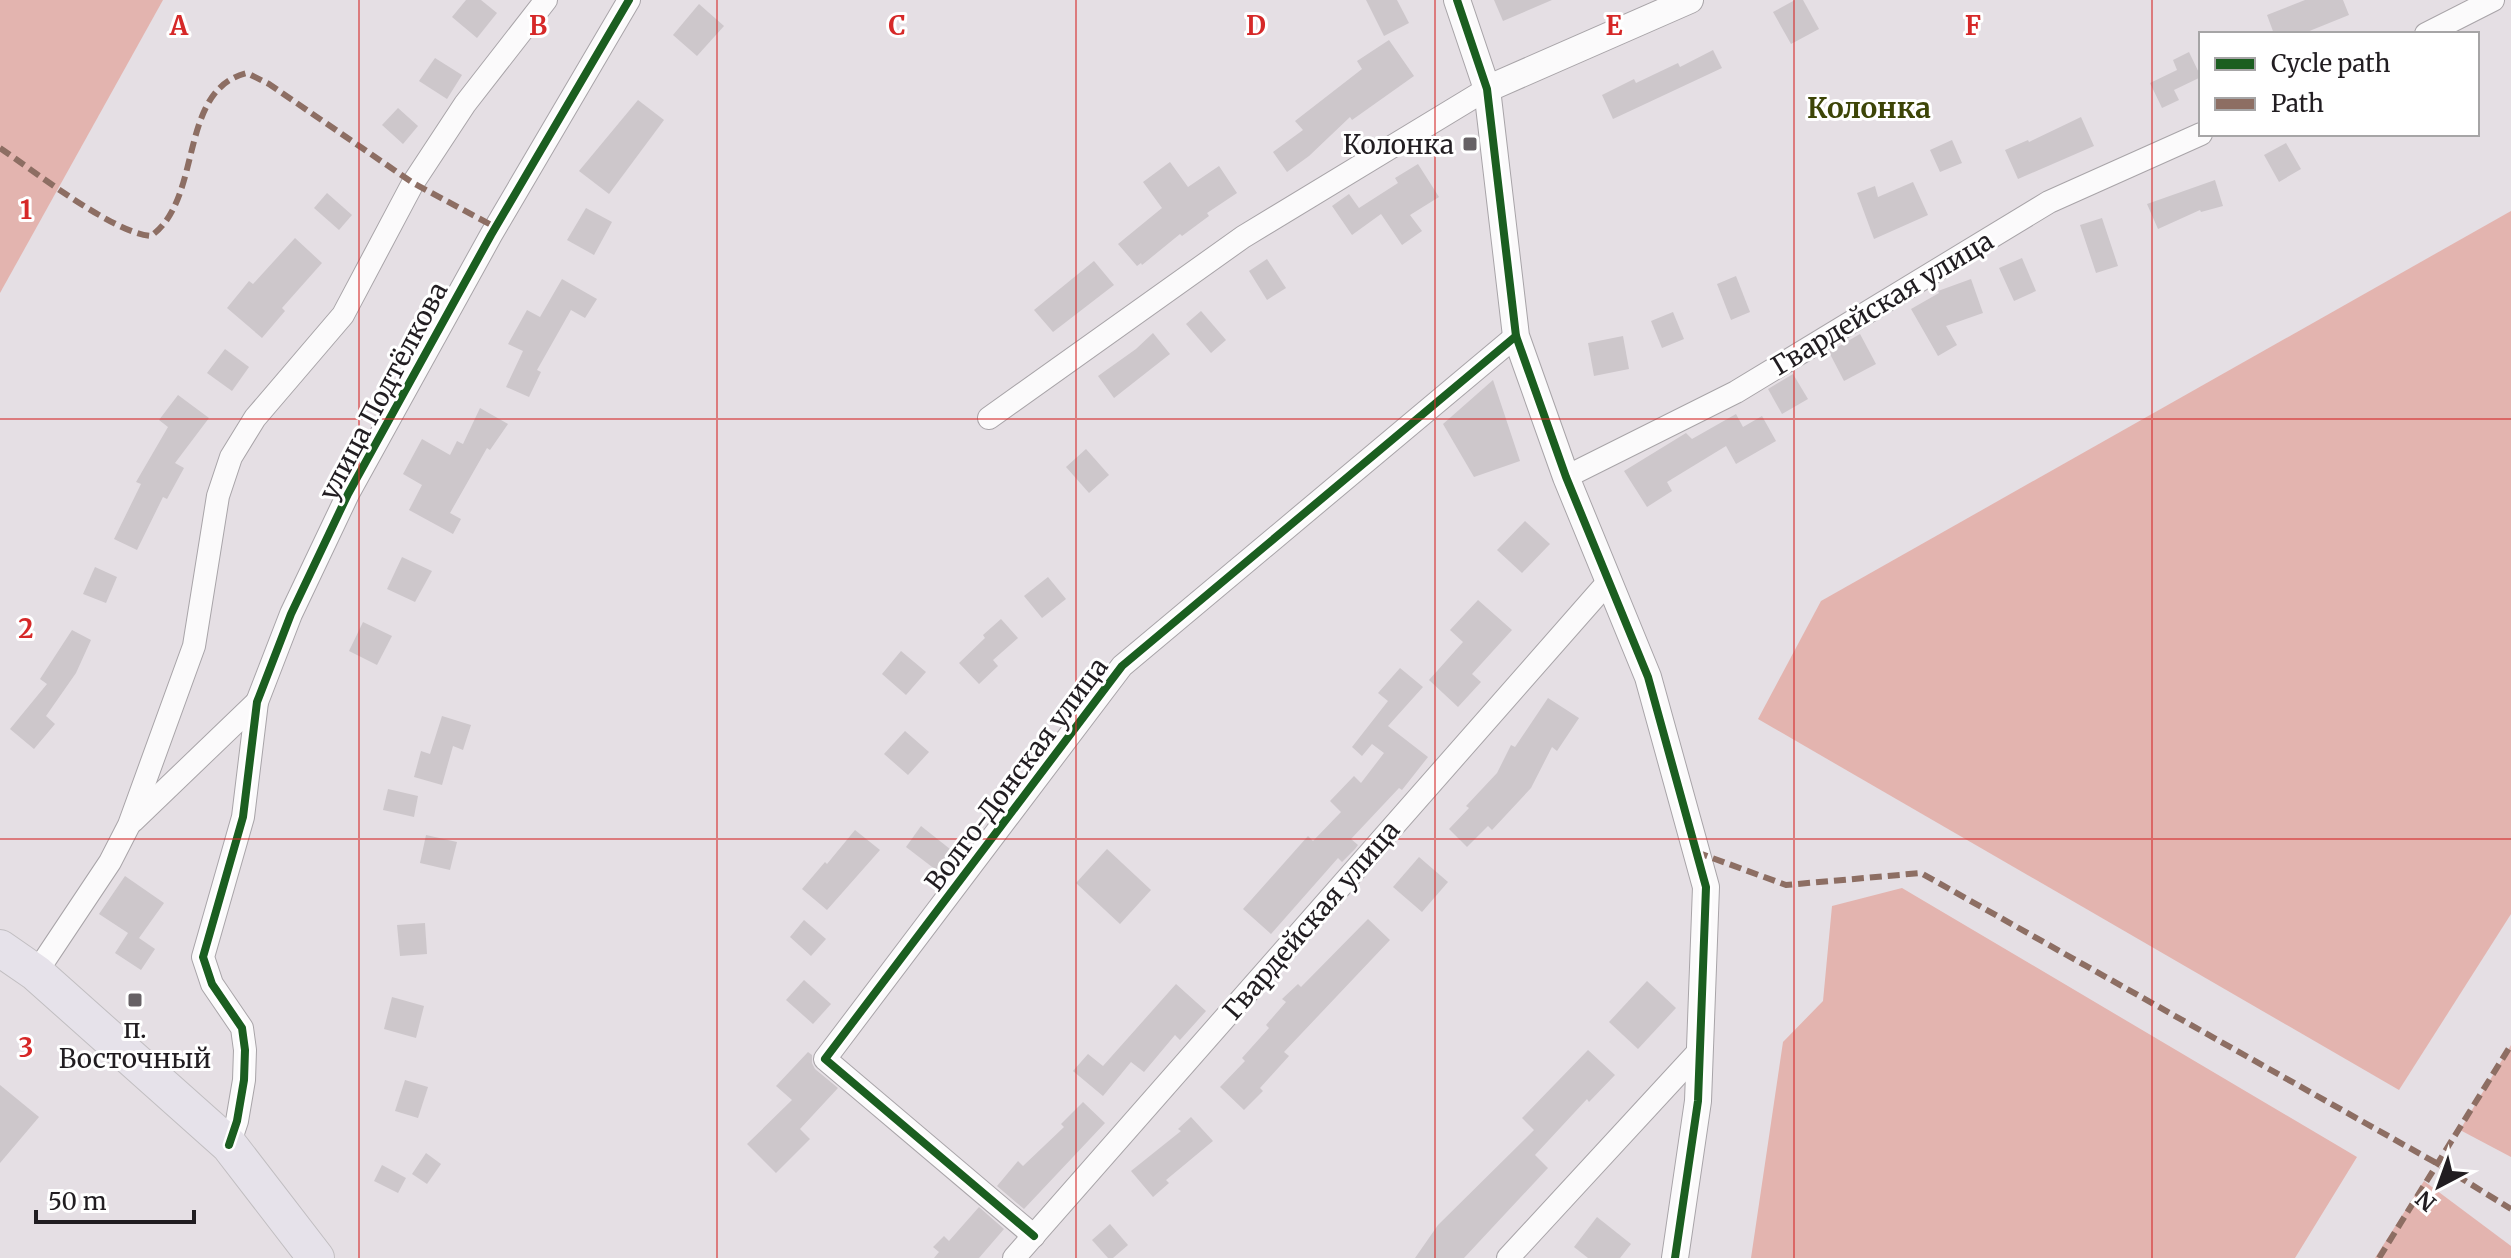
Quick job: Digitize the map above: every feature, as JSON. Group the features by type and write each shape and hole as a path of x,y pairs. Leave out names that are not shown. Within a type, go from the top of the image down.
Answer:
{"highway":[{"path":"0,948 36,973 229,1145 316,1258"}],"street":[{"path":"36,973 110,862 129,825 194,646 218,496 231,457 255,418 343,315 422,170 465,104 546,0"},
{"name":"улица Подтёлкова","path":"229,1145 244,1080 242,1028 212,984 203,957 243,817 257,702 291,614 348,494 491,235 629,0"},
{"path":"1457,0 1487,89 1516,336 1566,477 1648,677 1706,887 1698,1101 1675,1258"},
{"path":"989,418 1243,237 1487,89 1690,0"},
{"path":"2430,32 2493,0"},
{"name":"Гвардейская улица","path":"1566,477 1736,392 2049,202 2199,135"},
{"name":"Волго-Донская улица","path":"1034,1236 825,1059 1122,666 1516,336"},
{"name":"Гвардейская улица","path":"1014,1258 1608,582"},
{"path":"129,825 257,702"},
{"path":"1508,1258 1700,1050"}],"shaded area":[{"path":"0,0 163,0 0,293"},
{"path":"2511,211 2511,914 2399,1090 1758,719 1821,601"},
{"path":"1902,888 2357,1157 2295,1258 1751,1258 1783,1042 1823,1001 1832,906"},
{"path":"2511,1045 2511,1157 2460,1130"},
{"path":"2424,1181 2511,1246 2511,1258 2375,1258"}],"building":[{"path":"466,0 481,0 497,13 477,38 452,17"},
{"path":"1366,0 1397,0 1409,23 1384,36"},
{"path":"1494,0 1552,0 1503,21"},
{"path":"1795,0 1803,0 1819,29 1791,44 1773,12"},
{"path":"2305,0 2343,0 2349,15 2307,32 2273,32 2267,15"},
{"path":"699,4 724,26 697,56 673,35"},
{"path":"1389,40 1414,76 1352,120 1350,117 1309,156 1287,172 1273,152 1303,130 1295,121 1362,69 1357,61"},
{"path":"1713,50 1722,68 1613,119 1602,95 1678,63 1680,67"},
{"path":"2189,52 2199,78 2174,90 2179,100 2162,108 2150,83 2177,70 2173,60"},
{"path":"435,58 462,75 447,99 419,81"},
{"path":"638,100 664,120 609,194 579,171"},
{"path":"398,108 418,126 403,144 382,125"},
{"path":"2081,117 2094,146 2018,179 2005,150"},
{"path":"1952,140 1962,163 1940,172 1930,150"},
{"path":"2286,143 2301,169 2279,182 2264,155"},
{"path":"1170,162 1188,187 1219,166 1237,193 1137,266 1118,244 1162,208 1143,182"},
{"path":"1418,164 1439,197 1410,215 1422,231 1402,245 1381,214 1352,235 1332,206 1349,194 1359,208 1398,183 1395,178"},
{"path":"2215,180 2223,206 2200,210 2158,229 2147,204"},
{"path":"1913,182 1928,215 1874,239 1857,193 1875,186 1878,197"},
{"path":"327,193 352,215 339,230 314,208"},
{"path":"586,208 612,222 594,255 567,240"},
{"path":"2102,218 2118,266 2096,273 2080,225"},
{"path":"295,238 322,263 282,308 285,311 262,338 227,308 249,281 253,284"},
{"path":"2022,258 2036,291 2014,301 1999,268"},
{"path":"1267,259 1286,288 1267,300 1249,271"},
{"path":"1094,261 1114,285 1053,332 1034,310"},
{"path":"1736,276 1750,312 1731,320 1717,284"},
{"path":"562,279 597,299 585,318 571,310 537,370 541,372 529,397 506,387 523,351 508,344 527,310 540,317"},
{"path":"1971,279 1983,313 1946,326 1957,345 1938,356 1911,309 1938,291"},
{"path":"1201,311 1226,340 1211,353 1186,324"},
{"path":"1673,312 1684,339 1662,348 1651,321"},
{"path":"1153,333 1170,354 1114,398 1098,376"},
{"path":"1860,334 1876,364 1844,381 1829,352"},
{"path":"1623,336 1629,369 1594,376 1588,343"},
{"path":"225,349 249,367 232,391 207,373"},
{"path":"1793,374 1808,399 1782,414 1768,389"},
{"path":"1493,380 1520,461 1474,477 1443,424"},
{"path":"178,395 209,418 175,463 184,468 167,499 163,497 137,550 114,539 141,484 136,482 168,427 159,420"},
{"path":"480,408 508,424 490,450 487,448 450,513 461,519 453,534 409,510 422,485 403,474 422,439 450,455 457,441 463,444"},
{"path":"1736,414 1743,427 1762,416 1776,441 1736,464 1726,446 1667,482 1672,491 1647,507 1624,471 1686,433 1692,439"},
{"path":"1086,449 1109,475 1089,493 1066,467"},
{"path":"1525,521 1550,544 1522,573 1497,550"},
{"path":"402,557 432,571 415,602 387,589"},
{"path":"95,567 117,577 106,603 83,594"},
{"path":"1048,577 1066,599 1042,618 1024,596"},
{"path":"1478,600 1512,630 1472,674 1481,682 1458,707 1429,680 1463,642 1450,630"},
{"path":"1001,619 1018,638 993,660 998,666 979,684 959,663"},
{"path":"363,622 392,636 377,665 349,651"},
{"path":"72,630 91,640 76,673 46,716 55,724 34,749 10,729 47,684 40,679"},
{"path":"901,651 926,672 906,695 882,674"},
{"path":"1400,668 1423,687 1388,726 1428,757 1402,790 1399,788 1351,839 1358,845 1355,849 1342,862 1338,858 1271,934 1243,909 1308,836 1313,841 1341,812 1330,801 1354,776 1361,783 1384,753 1372,744 1362,756 1352,747 1388,701 1378,693"},
{"path":"1548,698 1579,718 1557,751 1552,747 1531,788 1492,830 1488,826 1467,847 1449,829 1497,773 1511,745 1515,747"},
{"path":"442,716 471,725 463,750 453,746 442,785 414,777 421,751 430,754"},
{"path":"905,731 929,752 908,775 884,754"},
{"path":"388,789 418,796 414,817 383,810"},
{"path":"921,826 955,853 940,873 906,847"},
{"path":"855,830 880,850 827,910 802,889"},
{"path":"426,835 457,842 450,870 420,863"},
{"path":"1107,849 1151,890 1120,924 1076,883"},
{"path":"1419,857 1448,882 1422,912 1393,887"},
{"path":"125,876 164,903 139,938 155,949 141,970 115,953 128,933 99,914"},
{"path":"1368,919 1390,940 1284,1052 1289,1056 1260,1088 1263,1091 1244,1110 1220,1087 1245,1061 1242,1058 1269,1028 1266,1025 1286,1002 1282,999 1298,984 1301,987"},
{"path":"804,920 826,939 811,956 790,937"},
{"path":"425,923 427,954 400,956 397,925"},
{"path":"804,980 831,1004 813,1024 786,1000"},
{"path":"1647,981 1676,1008 1638,1049 1609,1022"},
{"path":"1176,984 1206,1011 1180,1040 1175,1035 1144,1072 1131,1062 1103,1096 1073,1071 1088,1054 1103,1066"},
{"path":"392,997 424,1006 416,1038 384,1029"},
{"path":"1588,1050 1615,1075 1589,1102 1587,1099 1535,1155 1548,1168 1464,1258 1415,1258 1438,1225 1534,1130 1522,1118"},
{"path":"808,1052 812,1055 815,1069 838,1088 800,1129 810,1139 776,1173 747,1144 792,1100 776,1086"},
{"path":"405,1080 428,1087 418,1118 395,1111"},
{"path":"0,1085 39,1117 0,1163"},
{"path":"1083,1102 1105,1123 1024,1209 997,1186 1018,1161 1023,1166 1064,1127 1061,1124"},
{"path":"1191,1117 1213,1141 1166,1180 1169,1183 1153,1197 1131,1171 1181,1131 1178,1129"},
{"path":"426,1153 441,1164 427,1184 412,1174"},
{"path":"382,1165 406,1178 398,1193 374,1181"},
{"path":"979,1207 1004,1229 979,1258 934,1258 939,1252 933,1247 944,1236 949,1241"},
{"path":"1597,1217 1631,1244 1620,1258 1588,1258 1574,1247"},
{"path":"1110,1224 1128,1245 1113,1258 1108,1258 1092,1240"}],"marked path":[{"path":"0,148 95,213 151,236 167,219 179,197 200,122 210,100 225,83 247,73 269,84 413,183 495,227"},
{"path":"1696,852 1786,885 1921,873 2438,1164 2511,1209"},
{"path":"2379,1258 2511,1045"}],"cycle path":[{"path":"229,1145 244,1080 242,1028 212,984 203,957 243,817 257,702 291,614 348,494 491,235 629,0"},
{"path":"1457,0 1487,89 1516,336 1566,477 1648,677 1706,887 1698,1101 1675,1258"},
{"path":"1034,1236 825,1059 1122,666 1516,336"}],"place":[{"name":"Колонка","path":"1470,144"},
{"name":"п. Восточный","path":"135,1000"}],"district":[{"name":"Колонка","path":"1869,108"}]}
